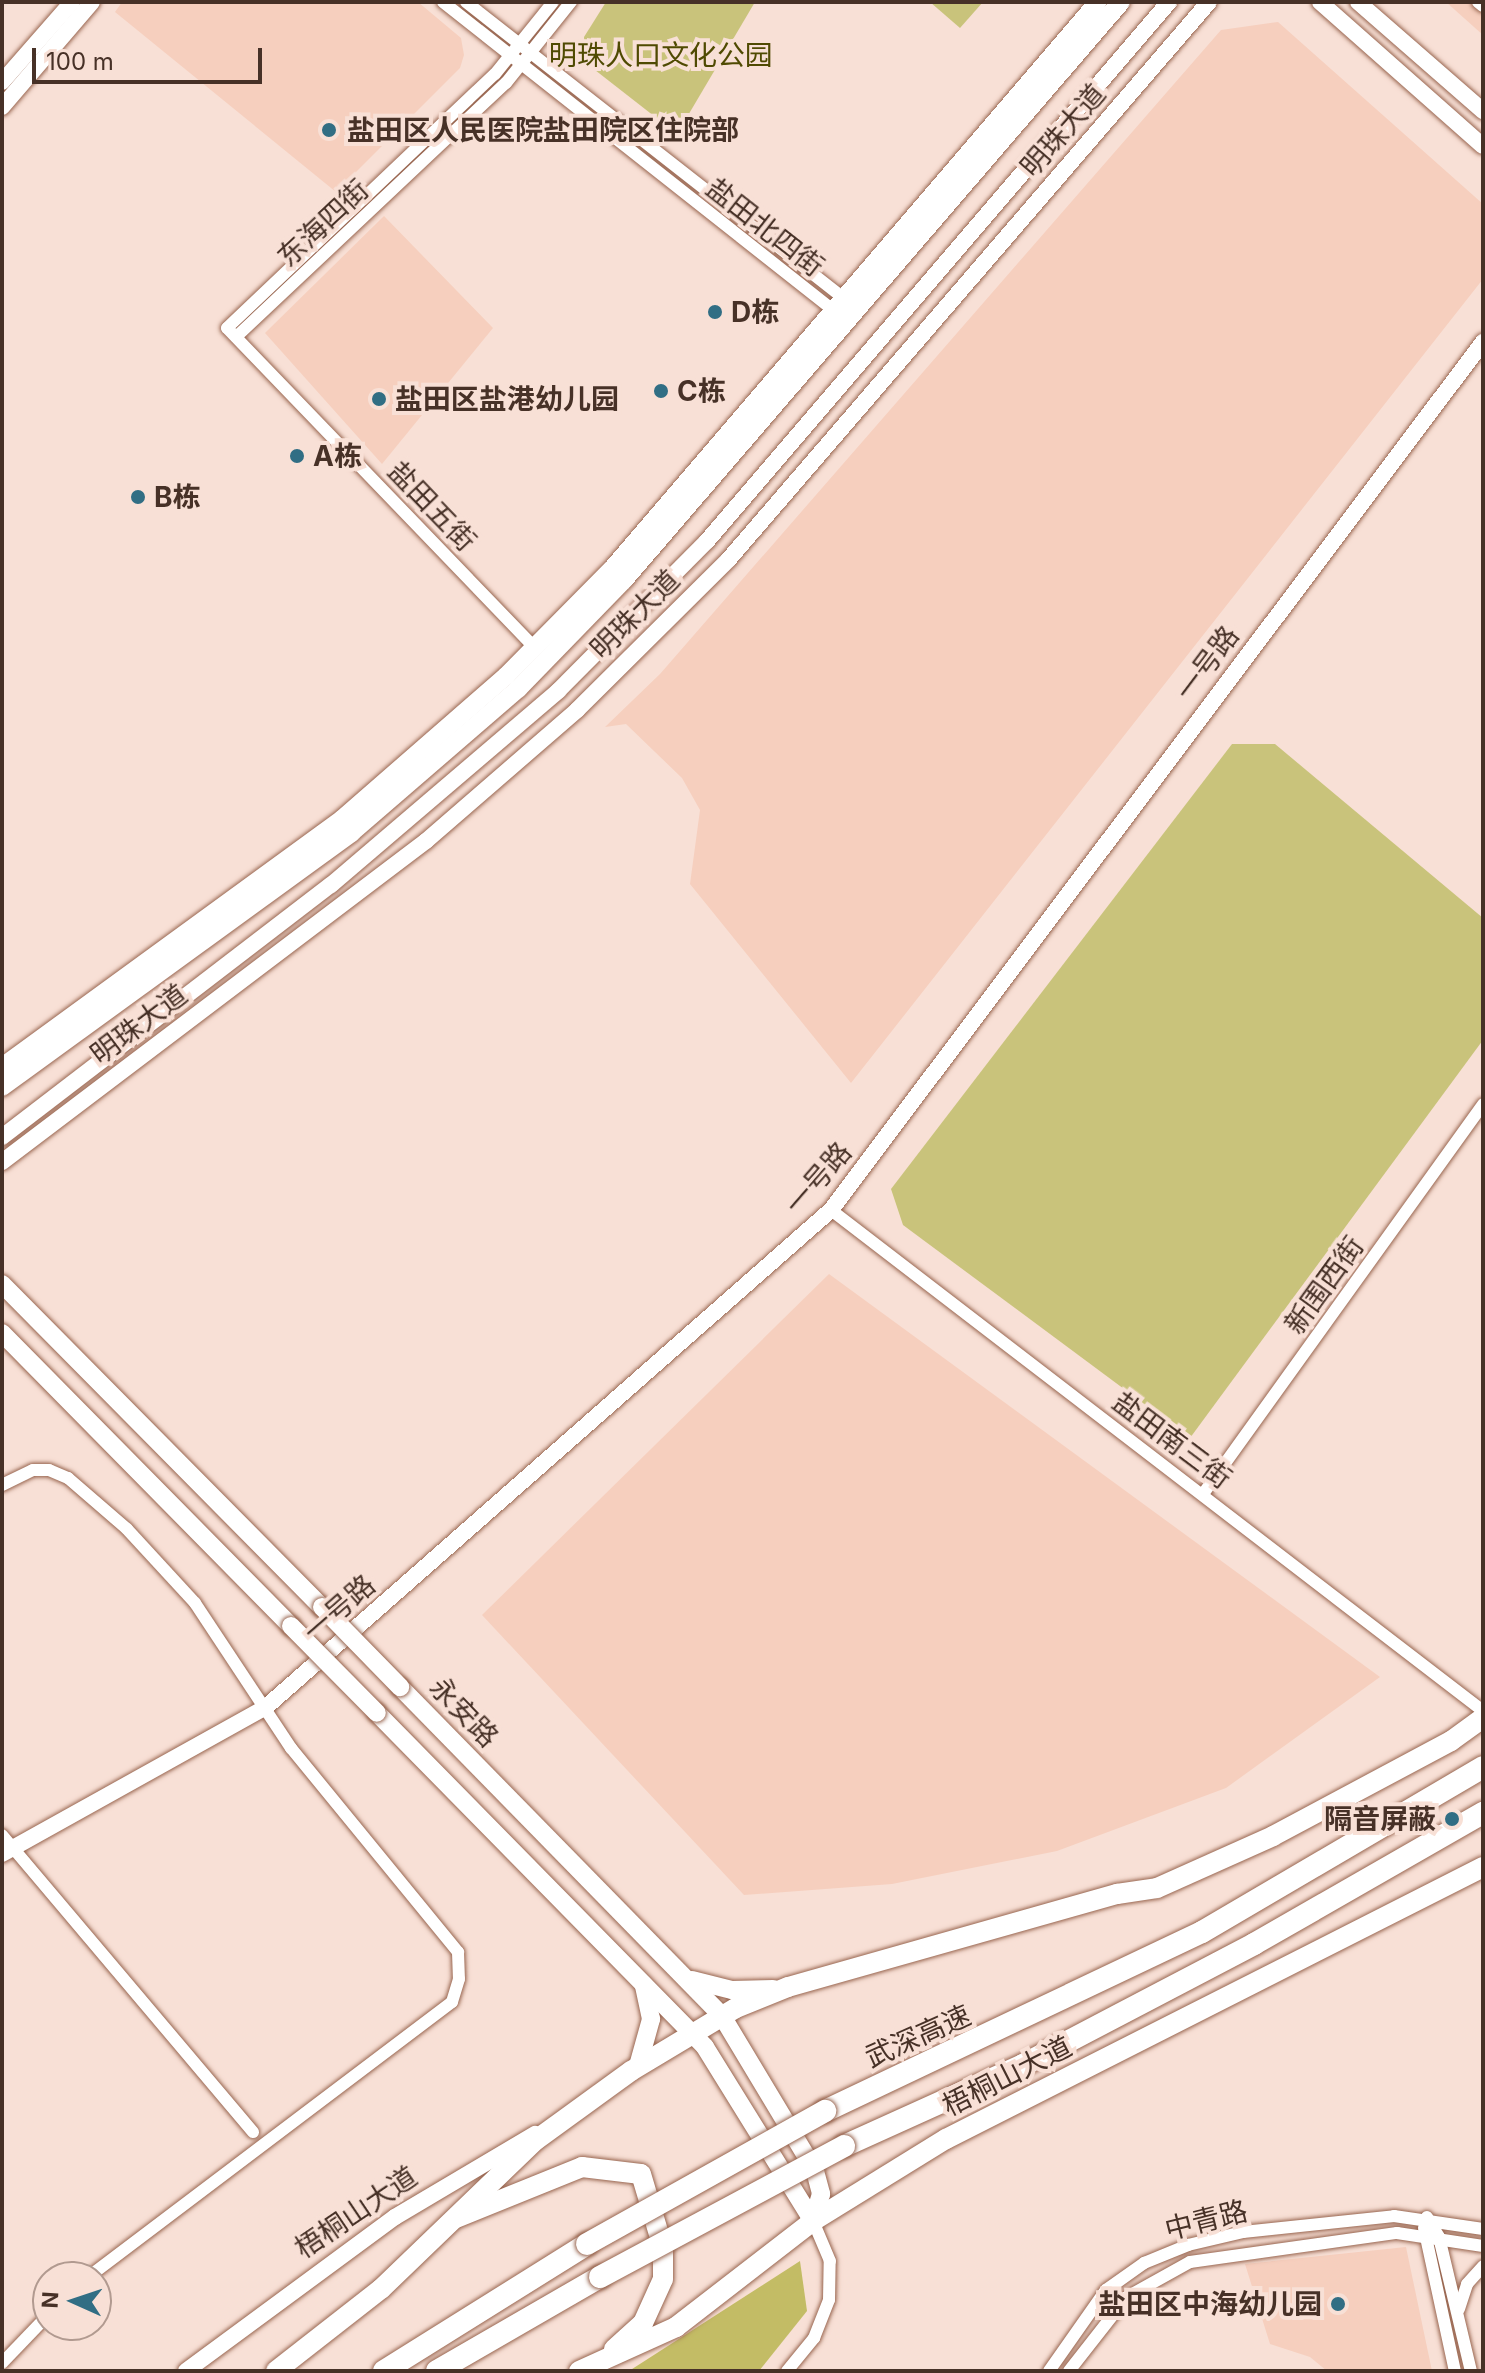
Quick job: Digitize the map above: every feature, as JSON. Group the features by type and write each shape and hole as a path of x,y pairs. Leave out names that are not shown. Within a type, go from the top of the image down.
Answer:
{"highway":[{"name":"武深高速","path":"384,2371 587,2244 825,2111 1202,1932 1483,1767"},
{"path":"437,2371 600,2277 844,2146 1036,2058 1267,1936 1483,1813"}],"main road":[{"name":"明珠大道","path":"2,1067 353,811 457,723 535,648 612,569 1098,2"},
{"name":"明珠大道","path":"2,1087 351,833 518,689 624,580 1121,2"},
{"name":"永安路","path":"2,1284 722,2016 815,2171 821,2194 813,2221"},
{"path":"2,1333 691,2033 730,2080 813,2221"},
{"name":"梧桐山大道","path":"276,2371 381,2289 508,2163 568,2115 638,2066 722,2016 788,1987 1117,1894 1157,1888 1273,1836 1451,1741 1483,1718"},
{"name":"梧桐山大道","path":"583,2369 676,2327 813,2221 979,2121 1483,1867"},
{"path":"681,1973 732,1990 788,1987"},
{"path":"638,2066 651,2019 642,1983"},
{"path":"454,2219 582,2167 641,2174 663,2248 659,2295 633,2334 583,2369"}],"street":[{"path":"2,82 72,2"},
{"path":"2,107 92,2"},
{"name":"盐田北四街","path":"443,2 509,57 839,305"},
{"name":"盐田北四街","path":"466,2 839,305"},
{"name":"东海四街","path":"231,332 509,57 553,2"},
{"name":"东海四街","path":"231,332 521,66 571,2"},
{"name":"明珠大道","path":"2,1137 331,885 535,712 655,595 1169,2"},
{"name":"明珠大道","path":"2,1162 344,904 506,772 677,613 729,559 1209,2"},
{"path":"1320,2 1483,146"},
{"path":"1358,2 1483,111"},
{"path":"1478,2 1483,6"},
{"name":"盐田五街","path":"231,332 535,648"},
{"name":"一号路","path":"6,1845 266,1707 831,1210 1409,435 1483,342"},
{"name":"新围西街","path":"1203,1494 1483,1104"},
{"name":"盐田南三街","path":"831,1210 1483,1711"},
{"path":"2,1485 33,1470 68,1478 127,1529 195,1603 291,1748 458,1952 459,1979 452,2002 109,2261"},
{"path":"6,1845 253,2132"},
{"name":"梧桐山大道","path":"186,2371 395,2217 568,2115"},
{"path":"1427,2217 1423,2235 1455,2371"},
{"path":"1427,2217 1439,2237 1471,2371"},
{"name":"中青路","path":"1049,2371 1106,2290 1159,2255 1243,2232 1427,2217 1483,2229"},
{"path":"787,2371 814,2338 831,2289 828,2254 813,2221"},
{"name":"中青路","path":"1069,2371 1111,2312 1137,2288 1176,2266 1252,2250 1388,2234 1439,2237 1483,2246"},
{"path":"1460,2320 1463,2291 1483,2266"},
{"path":"2,2363 32,2332"}],"shaded area":[{"name":"盐田区人民医院盐田院区住院部","path":"122,2 418,2 461,38 464,55 460,68 336,192 115,12"},
{"path":"1446,2 1483,2 1483,35"},
{"path":"1278,22 1483,204 1483,279 851,1083 690,884 700,810 682,778 626,724 605,727 660,674 1221,30"},
{"name":"盐田区盐港幼儿园","path":"384,216 493,328 382,464 265,333"},
{"path":"829,1274 1380,1677 1226,1788 1057,1851 892,1884 744,1895 482,1615"},
{"name":"盐田区中海幼儿园","path":"1406,2247 1432,2371 1327,2371 1310,2357 1270,2344 1245,2264"},
{"path":"800,2261 807,2311 759,2371 629,2371"}],"green space":[{"name":"明珠人口文化公园","path":"606,2 755,2 677,134 586,63 584,37"},
{"path":"930,2 983,2 960,28"},
{"path":"1232,744 1275,744 1483,918 1483,1040 1190,1438 903,1225 891,1189"}],"place":[{"name":"盐田区人民医院盐田院区住院部","path":"329,130"},
{"name":"D栋","path":"715,312"},
{"name":"C栋","path":"661,391"},
{"name":"盐田区盐港幼儿园","path":"379,399"},
{"name":"A栋","path":"297,456"},
{"name":"B栋","path":"138,497"},
{"name":"隔音屏蔽","path":"1452,1819"},
{"name":"盐田区中海幼儿园","path":"1338,2304"}]}
